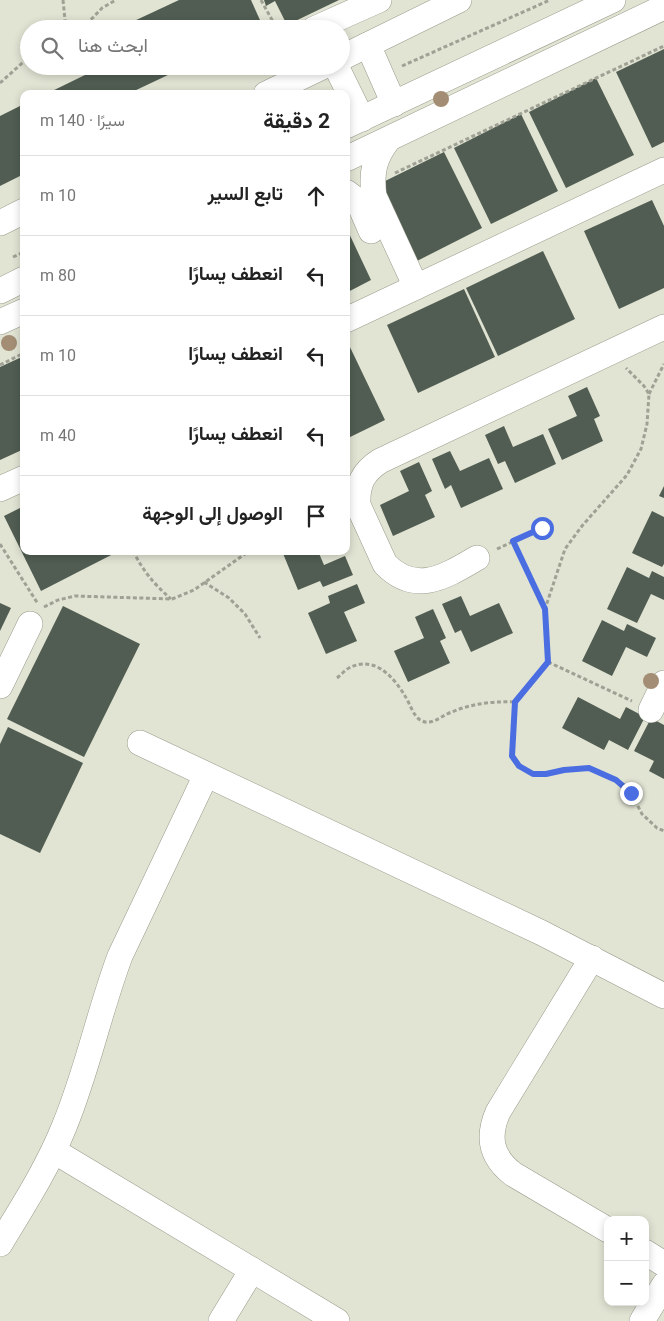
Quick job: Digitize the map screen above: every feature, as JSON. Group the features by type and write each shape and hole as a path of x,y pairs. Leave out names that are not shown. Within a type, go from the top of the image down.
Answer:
{"street":[{"path":"334,20 380,0 395,31"},
{"path":"350,54 459,0"},
{"path":"350,110 354,122 613,0"},
{"path":"350,157 664,7"},
{"path":"368,45 394,104"},
{"path":"273,90 300,75"},
{"path":"339,75 344,90"},
{"path":"388,140 380,150 376,160 372,184 374,196 408,291"},
{"path":"350,318 664,170"},
{"path":"350,195 358,201 408,291"},
{"path":"0,223 20,214"},
{"path":"0,290 20,281"},
{"path":"350,466 373,448 664,311"},
{"path":"0,322 20,313"},
{"path":"478,558 447,575 424,581 408,580 392,571 385,564 358,504 357,494 364,475 380,461 664,327"},
{"path":"0,489 20,480"},
{"path":"350,514 383,581 390,587 398,592 416,594 433,588 447,575"},
{"path":"0,686 30,624"},
{"path":"651,710 664,683"},
{"path":"140,743 533,929 664,996"},
{"path":"0,1244 54,1151 74,1101 120,956 206,775"},
{"path":"592,958 498,1112 492,1131 492,1141 494,1151 505,1168 604,1228"},
{"path":"54,1151 336,1321"},
{"path":"649,1255 664,1264"},
{"path":"221,1321 252,1270"},
{"path":"642,1321 664,1285"}],"path":[{"path":"63,0 65,20"},
{"path":"91,20 102,8 116,0"},
{"path":"262,0 272,20"},
{"path":"381,76 550,0"},
{"path":"372,184 664,46"},
{"path":"0,83 20,65"},
{"path":"0,365 20,355"},
{"path":"545,609 566,549 582,526 627,475 641,449 647,424 649,394 664,364"},
{"path":"625,367 644,386 649,394"},
{"path":"478,558 542,528"},
{"path":"513,541 545,609 548,662 515,702 512,756 519,766 533,774 589,768 616,780 631,793 642,814 657,828 664,831"},
{"path":"0,544 41,609 58,600 75,596 172,599 194,590 243,555"},
{"path":"135,555 144,571 172,599"},
{"path":"204,582 229,598 245,614 260,638"},
{"path":"548,662 651,710"},
{"path":"337,678 348,668 365,664 380,668 393,680 405,696 416,717 422,722 430,722 470,705 496,701 515,702"}],"building":[{"path":"179,0 251,0 260,20 136,20"},
{"path":"264,0 339,0 297,20 284,20 275,1 266,6"},
{"path":"664,49 664,142 652,148 616,72"},
{"path":"85,75 168,75 136,90 54,90"},
{"path":"596,78 634,155 566,188 529,112"},
{"path":"20,106 20,176 0,186 0,116"},
{"path":"521,114 558,191 491,224 454,148"},
{"path":"444,152 482,228 415,262 377,185"},
{"path":"652,200 664,226 664,288 619,309 584,231"},
{"path":"350,235 371,280 350,291"},
{"path":"543,251 575,319 498,356 466,288"},
{"path":"464,289 495,357 418,393 387,325"},
{"path":"350,347 385,420 350,437"},
{"path":"20,358 20,451 0,460 0,367"},
{"path":"587,387 600,416 594,419 603,441 562,460 548,429 577,416 568,396"},
{"path":"504,426 513,447 543,434 556,464 515,483 505,461 498,464 485,435"},
{"path":"450,451 460,471 489,458 503,489 461,508 451,485 445,489 432,459"},
{"path":"419,462 432,491 425,495 435,517 393,536 380,505 409,491 400,471"},
{"path":"664,486 664,498 659,496"},
{"path":"20,508 20,548 4,516"},
{"path":"652,511 664,517 664,564 662,567 632,553"},
{"path":"23,555 111,555 41,591"},
{"path":"284,555 320,555 324,565 345,556 353,575 323,587 320,581 298,590"},
{"path":"627,567 649,578 652,571 664,577 664,600 651,594 637,623 607,609"},
{"path":"357,584 365,603 344,612 357,641 326,654 308,613 330,603 328,596"},
{"path":"461,596 470,616 499,603 513,633 471,652 461,630 455,633 442,604"},
{"path":"0,603 11,608 0,631"},
{"path":"63,606 140,644 84,757 7,719"},
{"path":"433,609 446,638 440,641 450,663 408,682 394,651 424,638 415,617"},
{"path":"602,620 624,631 627,624 656,638 647,657 626,647 612,676 582,661"},
{"path":"578,697 620,719 626,707 645,717 628,750 609,740 604,750 562,728"},
{"path":"651,718 664,725 664,779 649,771 654,761 634,751"},
{"path":"8,727 83,763 40,853 0,834 0,744"}],"route":[{"path":"542,528 513,541 545,609 548,662 515,702 512,756 519,766 533,774 589,768 616,780 631,793"}]}
